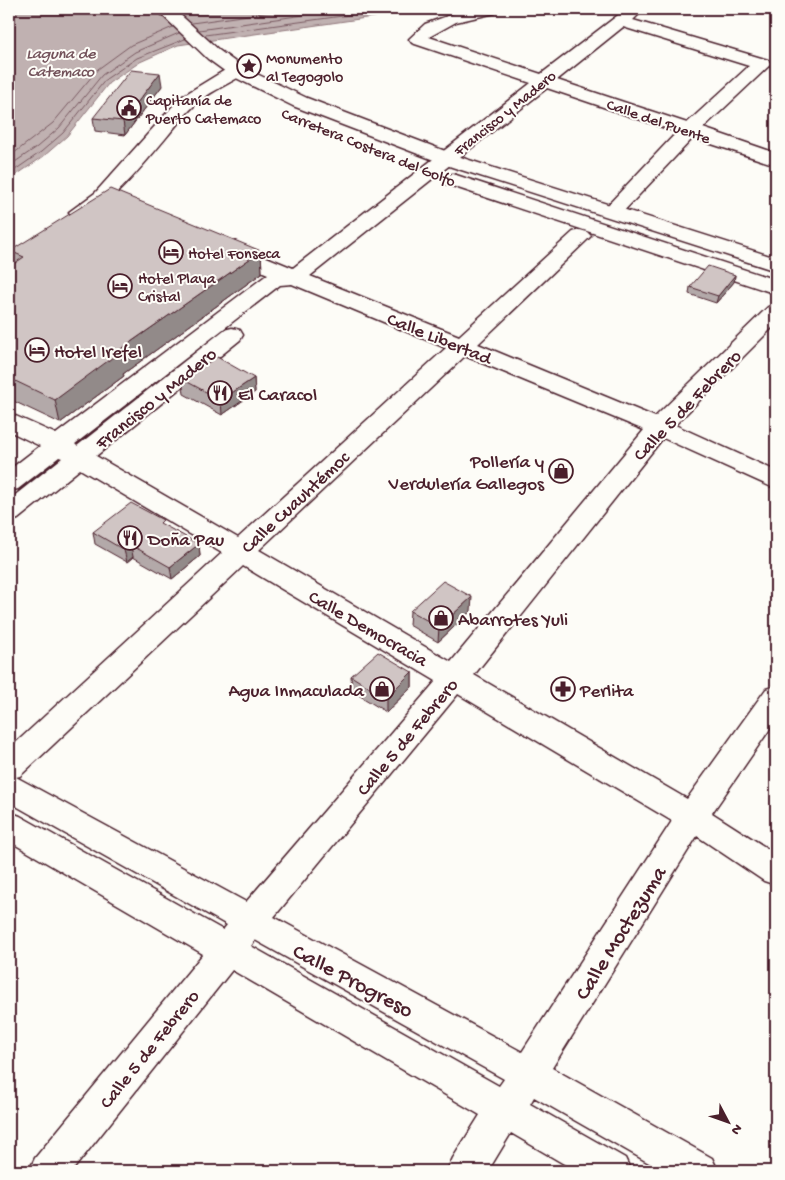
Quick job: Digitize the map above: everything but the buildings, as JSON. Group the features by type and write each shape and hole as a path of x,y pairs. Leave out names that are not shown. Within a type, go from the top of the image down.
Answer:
{"street":[{"path":"63,223 111,201 188,101 236,71 214,55 164,9"},
{"name":"Calle del Puente","path":"489,9 465,14 423,31 418,39 776,159"},
{"name":"Francisco y Madero","path":"9,484 68,452 294,286 295,277 636,9"},
{"path":"613,211 689,131 754,74 762,64 620,21"},
{"name":"Carretera Costera del Golfo","path":"236,71 248,88 280,112 367,148 431,172 776,287"},
{"name":"Carretera Costera del Golfo","path":"236,71 300,102 447,158 776,265"},
{"name":"Calle Cuauhtémoc","path":"9,767 580,236"},
{"name":"Calle Libertad","path":"203,239 659,427 776,481"},
{"name":"Calle 5 de Febrero","path":"48,1171 250,922 455,678 659,427 776,312"},
{"name":"Calle Democracia","path":"9,421 68,452 692,816 776,871"},
{"name":"Francisco y Madero","path":"9,514 68,452"},
{"name":"Calle Moctezuma","path":"466,1171 692,816 776,696"},
{"name":"Calle Progreso","path":"9,787 250,922 530,1073 699,1171"},
{"name":"Calle Progreso","path":"9,825 612,1171"}],"water":[{"name":"Laguna de Catemaco","path":"9,9 429,9 178,45 140,62 109,83 67,136 44,156 9,180"}],"place":[{"name":"Monumento al Tegogolo","path":"249,66"},
{"name":"Capitanía de Puerto Catemaco","path":"129,108"},
{"name":"Hotel Fonseca","path":"171,252"},
{"name":"Hotel Playa Cristal","path":"120,286"},
{"name":"Hotel Irefel","path":"37,350"},
{"name":"El Caracol","path":"220,393"},
{"name":"Pollería y Verdulería Gallegos","path":"561,471"},
{"name":"Doña Pau","path":"130,538"},
{"name":"Abarrotes Yuli","path":"441,618"},
{"name":"Agua Inmaculada","path":"382,689"},
{"name":"Perlita","path":"563,689"}]}
